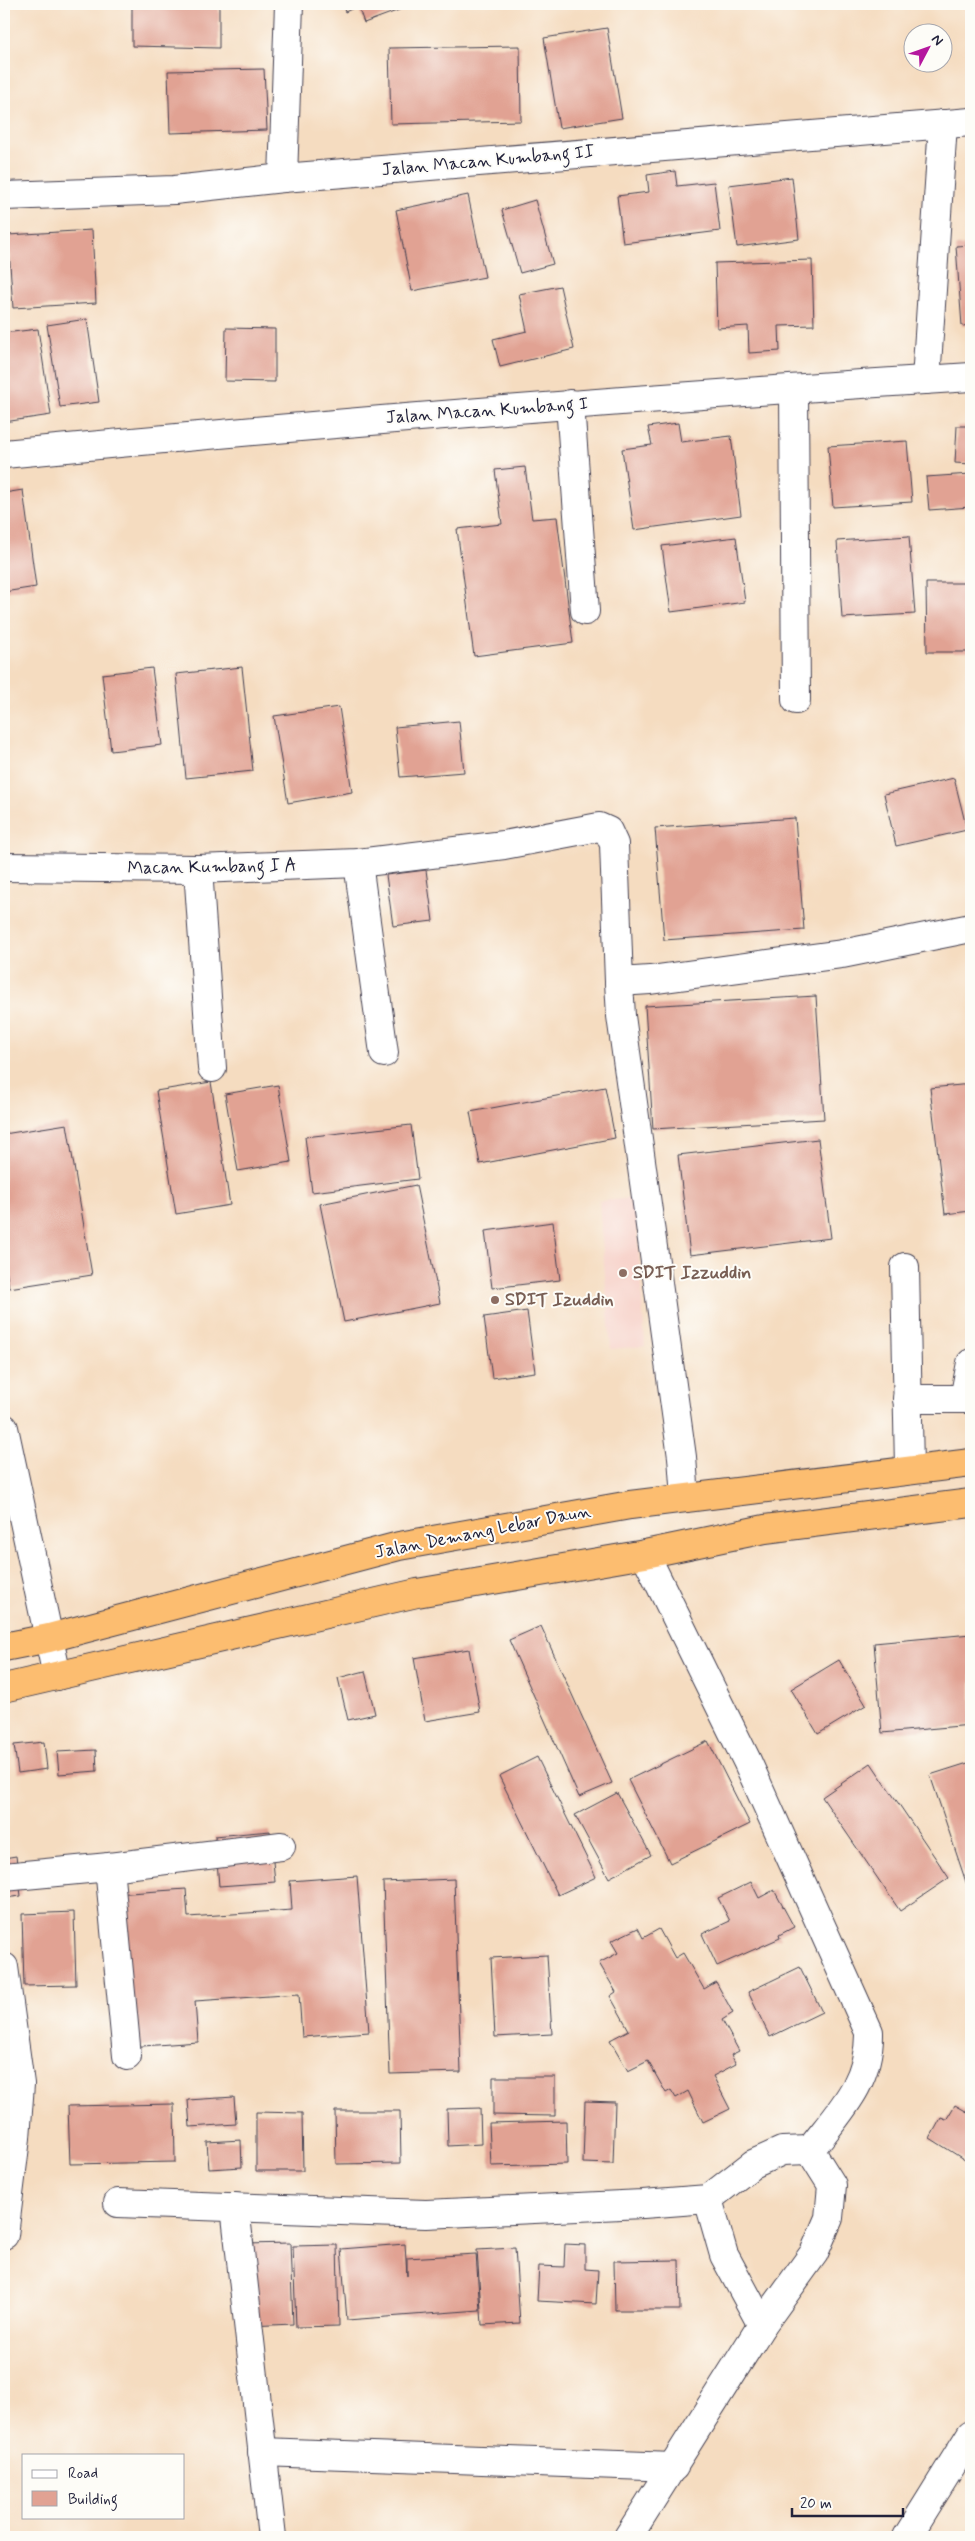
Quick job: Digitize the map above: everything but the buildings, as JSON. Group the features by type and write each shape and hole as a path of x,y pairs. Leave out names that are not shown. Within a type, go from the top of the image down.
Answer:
{"highway":[{"name":"Jalan Demang Lebar Daun","path":"4,1647 49,1638 399,1546 630,1505 909,1469 971,1463"},
{"path":"4,1688 417,1593 645,1554 765,1529 971,1504"}],"street":[{"path":"283,178 288,4"},
{"name":"Jalan Macan Kumbang II","path":"4,196 174,190 283,178 971,122"},
{"path":"926,380 943,124"},
{"name":"Jalan Macan Kumbang I","path":"4,454 337,423 570,404 971,377"},
{"path":"794,389 796,700"},
{"path":"570,404 585,612"},
{"name":"Macan Kumbang I A","path":"4,867 198,869 358,863 504,845 599,828 608,831 614,844 621,1016 682,1457 684,1498"},
{"path":"358,863 384,1053"},
{"path":"198,869 212,1068"},
{"path":"619,982 650,980 842,954 971,928"},
{"path":"905,1266 909,1469"},
{"path":"907,1399 964,1399 971,1363"},
{"path":"4,1428 57,1676"},
{"path":"645,1554 747,1761 869,2032 869,2054 863,2073 849,2099 810,2150"},
{"path":"4,1877 109,1867 281,1846"},
{"path":"109,1867 126,2056"},
{"path":"4,1970 20,2084 16,2138 4,2235"},
{"path":"118,2203 426,2214 643,2204 708,2199 753,2164 782,2151 810,2150"},
{"path":"628,2537 762,2325 814,2253 829,2218 832,2185 810,2150"},
{"path":"708,2199 724,2255 762,2325"},
{"path":"234,2207 272,2537"},
{"path":"907,2537 971,2434"},
{"path":"262,2452 674,2467"}],"shaded area":[{"name":"SDIT Izzuddin","path":"635,1198 645,1346 611,1349 599,1201"}],"place":[{"name":"SDIT Izzuddin","path":"623,1273"},
{"name":"SDIT Izuddin","path":"495,1300"}]}
